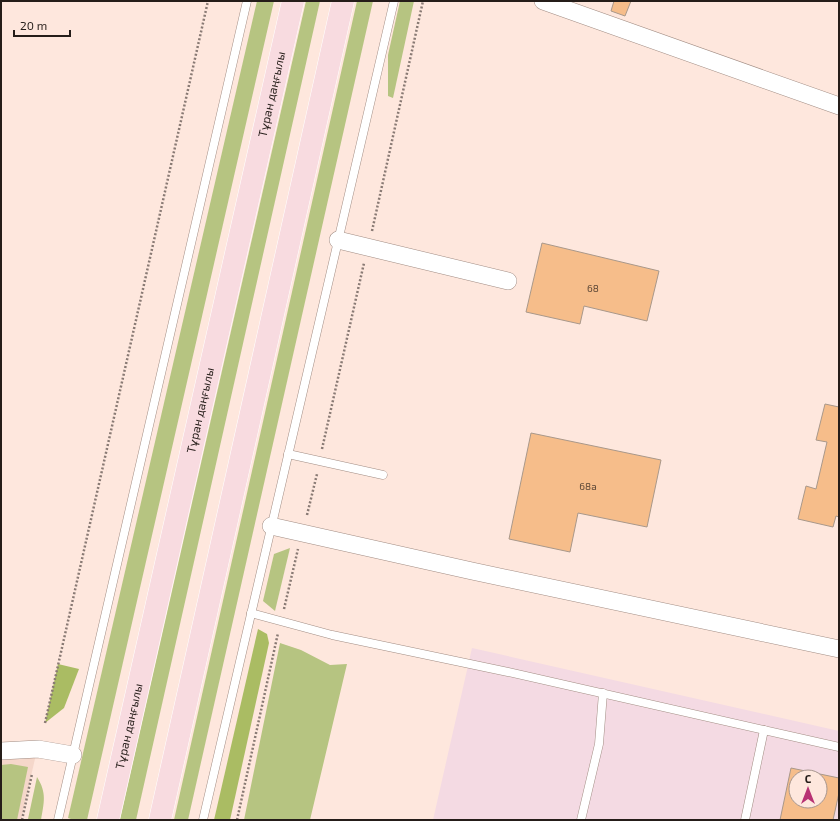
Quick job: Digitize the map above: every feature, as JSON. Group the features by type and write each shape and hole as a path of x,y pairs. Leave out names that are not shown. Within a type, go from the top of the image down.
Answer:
{"main road":[{"name":"Тұран даңғылы","path":"108,820 293,1"},
{"path":"160,820 343,1"}],"street":[{"path":"543,1 839,106"},
{"path":"338,240 508,281"},
{"path":"271,526 302,534 839,649"},
{"path":"1,751 38,749 72,755"}],"lane":[{"path":"58,820 247,1"},
{"path":"203,820 394,1"},
{"path":"288,454 383,475"},
{"path":"251,613 332,635 508,672 839,747"},
{"path":"581,820 599,744 602,693"},
{"path":"745,820 764,730"}],"path":[{"path":"44,723 208,1"},
{"path":"237,820 281,621 320,461 423,1"},
{"path":"22,820 32,774"}],"shaded area":[{"path":"472,648 839,731 839,820 433,820"},
{"path":"37,750 21,820 1,820 1,755"}],"green space":[{"path":"257,1 274,1 87,820 74,820 68,818"},
{"path":"306,1 320,1 136,820 120,820"},
{"path":"357,1 373,1 188,820 174,820"},
{"path":"400,1 414,1 393,98 388,96 388,55"},
{"path":"290,548 275,611 263,601 274,554"},
{"path":"258,629 267,634 269,643 230,820 214,820"},
{"path":"280,643 301,650 330,665 347,664 310,820 244,820"},
{"path":"58,664 79,669 64,708 45,723"},
{"path":"11,764 28,767 17,820 1,820 1,765"},
{"path":"37,777 42,788 44,798 41,820 28,819"}],"building":[{"path":"614,1 631,1 625,16 611,11"},
{"path":"542,243 659,271 647,321 584,306 580,324 526,312"},
{"path":"825,404 839,407 839,517 836,516 833,527 798,519 806,486 816,489 827,442 816,440"},
{"path":"531,433 661,460 647,527 578,513 570,552 509,539"},
{"path":"828,776 839,778 839,793 833,820 780,820 788,782 788,809 828,809"}]}
